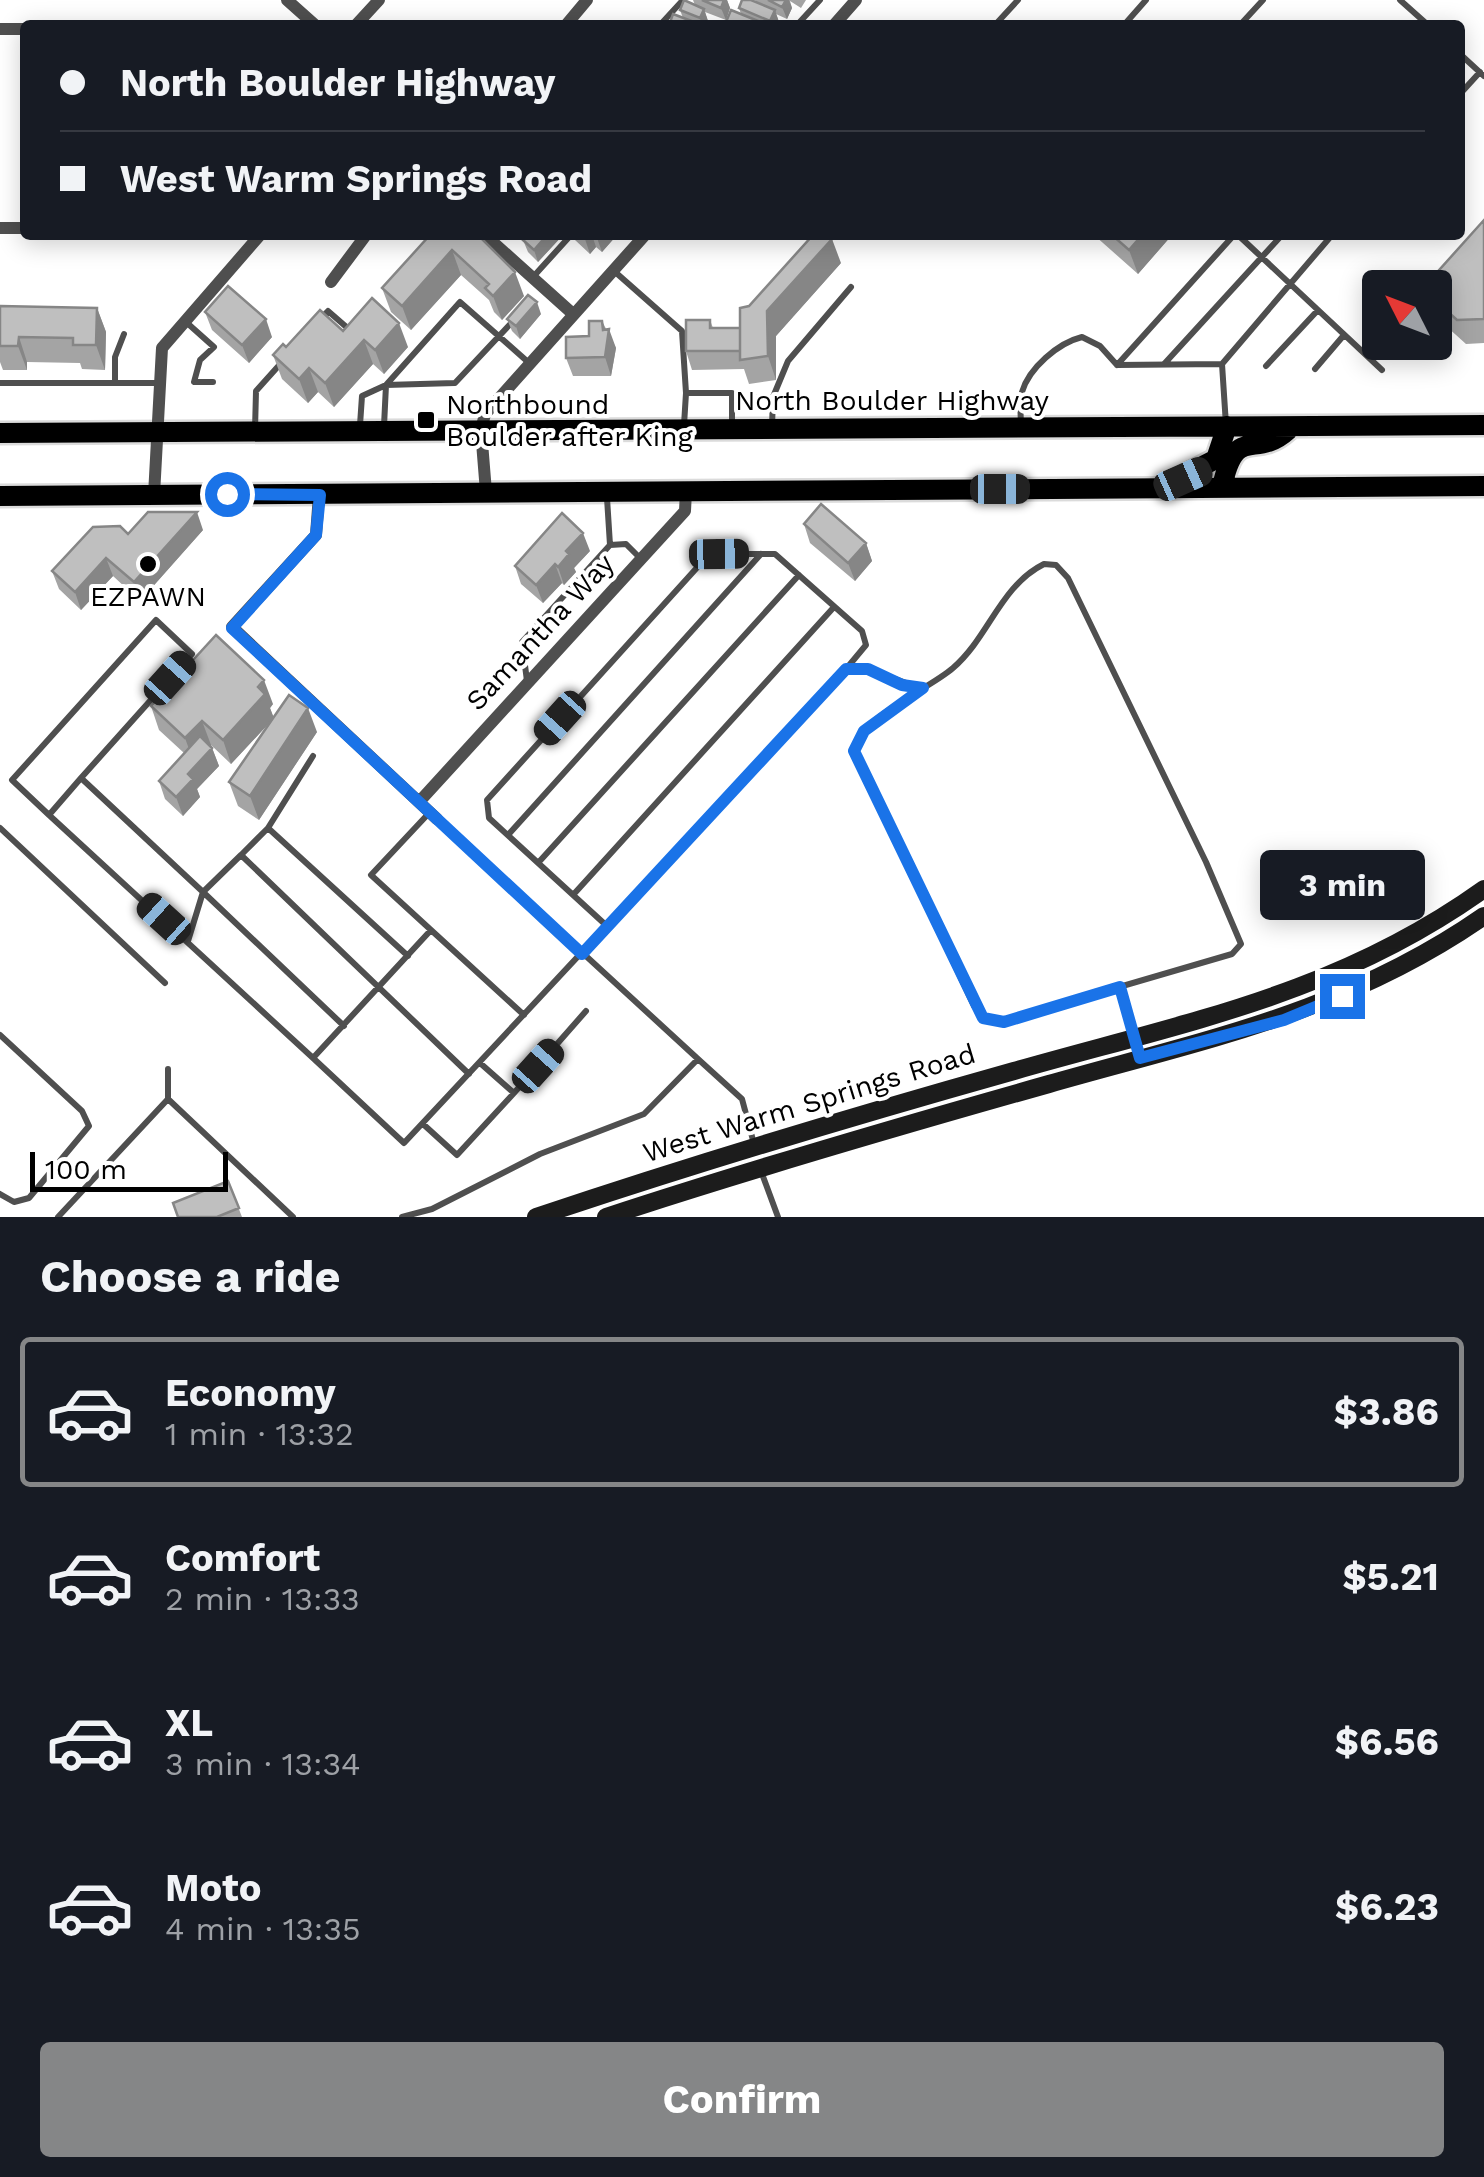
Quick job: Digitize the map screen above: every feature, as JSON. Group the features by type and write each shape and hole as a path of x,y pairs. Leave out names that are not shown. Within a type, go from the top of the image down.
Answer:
{"main road":[{"name":"North Boulder Highway","path":"0,432 1484,424"},
{"path":"1156,488 1202,470 1216,459 1224,445 1226,426"},
{"path":"1222,487 1228,459 1235,450 1278,439 1290,428"},
{"path":"0,496 1484,486"},
{"name":"West Warm Springs Road","path":"536,1217 754,1146 1256,1005 1339,974 1422,931 1484,889"},
{"name":"West Warm Springs Road","path":"606,1217 760,1168 1323,1005 1412,962 1484,916"},
{"path":"754,1146 760,1168"}],"street":[{"path":"287,0 310,20"},
{"path":"360,20 378,0"},
{"path":"570,20 586,0"},
{"path":"838,20 856,0"},
{"path":"154,495 162,348 256,240"},
{"path":"331,282 362,240"},
{"path":"490,240 573,314"},
{"path":"486,492 481,430 485,414 640,240"},
{"name":"Samantha Way","path":"418,802 686,511 686,491"},
{"path":"320,495 316,535 227,633 433,816"}],"lane":[{"path":"665,20 683,0"},
{"path":"802,20 820,0"},
{"path":"1000,20 1018,0"},
{"path":"1128,20 1146,0"},
{"path":"1245,20 1263,0"},
{"path":"1400,0 1422,20"},
{"path":"532,278 566,240"},
{"path":"1117,364 1231,240"},
{"path":"1242,240 1382,370"},
{"path":"1164,364 1277,240"},
{"path":"1226,426 1222,364 1328,240"},
{"path":"613,270 682,331 684,429"},
{"path":"772,428 773,397 788,361 851,287"},
{"path":"384,430 386,386 460,302 529,363"},
{"path":"1266,366 1318,310"},
{"path":"316,324 328,311 359,339"},
{"path":"360,430 362,396 386,386 456,383 521,312"},
{"path":"185,321 214,346 200,360 194,382 213,382"},
{"path":"115,383 115,357 124,334"},
{"path":"1315,368 1344,334"},
{"path":"1021,427 1022,391 1048,356 1066,341 1082,337 1100,346 1117,364 1222,364"},
{"path":"255,431 256,391 292,351"},
{"path":"0,383 160,383"},
{"path":"686,393 732,393 732,428"},
{"path":"750,398 773,397"},
{"path":"607,492 610,545"},
{"path":"528,683 522,642 610,545 626,544 642,559"},
{"path":"192,654 156,620 12,780 404,1143 608,927 866,646 866,638 775,554 719,554 703,561 493,792 486,809 508,836 608,927"},
{"path":"508,836 762,554"},
{"path":"1044,564 1062,569 1240,940 1232,954 1120,987 996,1023 978,1012 854,751 864,731 957,665 1023,579 1044,564"},
{"path":"538,863 799,574"},
{"path":"573,895 834,606"},
{"path":"49,815 192,654 202,651"},
{"path":"846,669 868,669 902,685 923,688"},
{"path":"188,941 202,892 268,828 313,756"},
{"path":"81,778 344,1026"},
{"path":"524,1016 371,876 433,816 742,1098 754,1146"},
{"path":"0,828 165,983"},
{"path":"268,828 408,956"},
{"path":"241,855 470,1074"},
{"path":"313,1058 430,930"},
{"path":"1120,987 1140,1058"},
{"path":"424,1124 458,1155 586,1012"},
{"path":"0,1035 82,1111 90,1126 29,1198 14,1202 0,1194"},
{"path":"402,1217 432,1209 540,1154 644,1114 698,1059"},
{"path":"480,1063 514,1092"},
{"path":"58,1217 168,1098 168,1070"},
{"path":"168,1098 293,1217"},
{"path":"760,1168 778,1217"}],"building":[{"path":"684,0 704,9 700,18 680,10"},
{"path":"702,0 724,0 721,8"},
{"path":"742,0 751,0 775,10 768,20 739,8"},
{"path":"768,0 786,0 782,7"},
{"path":"731,10 756,20 727,20"},
{"path":"1484,220 1484,319 1457,320 1452,315 1452,270 1439,270"},
{"path":"425,240 483,240 515,272 493,296 485,288 489,284 452,250 402,306 382,288"},
{"path":"523,240 543,240 534,250"},
{"path":"808,240 831,240 767,311 768,356 740,360 740,308 749,306"},
{"path":"1118,240 1138,240 1129,250"},
{"path":"228,286 266,319 242,345 205,312"},
{"path":"528,295 537,302 516,326 507,319"},
{"path":"372,298 399,323 375,350 364,340 325,383 309,368 299,379 273,355 283,344 286,347 320,310 343,331"},
{"path":"0,306 97,308 96,345 73,345 73,338 19,337 18,346 0,346"},
{"path":"686,320 710,320 710,328 740,328 740,351 686,351"},
{"path":"589,321 602,321 603,330 609,329 605,357 566,358 566,337 589,336"},
{"path":"821,504 866,543 848,563 804,524"},
{"path":"148,512 197,512 134,582 106,558 75,592 52,571 93,527 120,526 128,534"},
{"path":"562,513 583,533 566,551 569,554 558,567 555,564 536,585 515,566"},
{"path":"216,635 264,680 258,687 265,694 223,740 202,721 185,738 151,706"},
{"path":"289,695 308,708 250,796 229,782"},
{"path":"200,736 212,748 188,774 193,779 176,797 159,781"},
{"path":"228,1181 239,1208 217,1217 178,1217 173,1203"}],"place":[{"name":"Northbound Boulder after King","path":"426,420"},
{"name":"EZPAWN","path":"148,564"}],"route":[{"path":"227,494 320,495 316,535 232,628 582,954 846,669 858,667 902,685 923,688 864,731 854,751 983,1018 1004,1022 1120,987 1140,1058 1284,1020 1342,996"}]}
